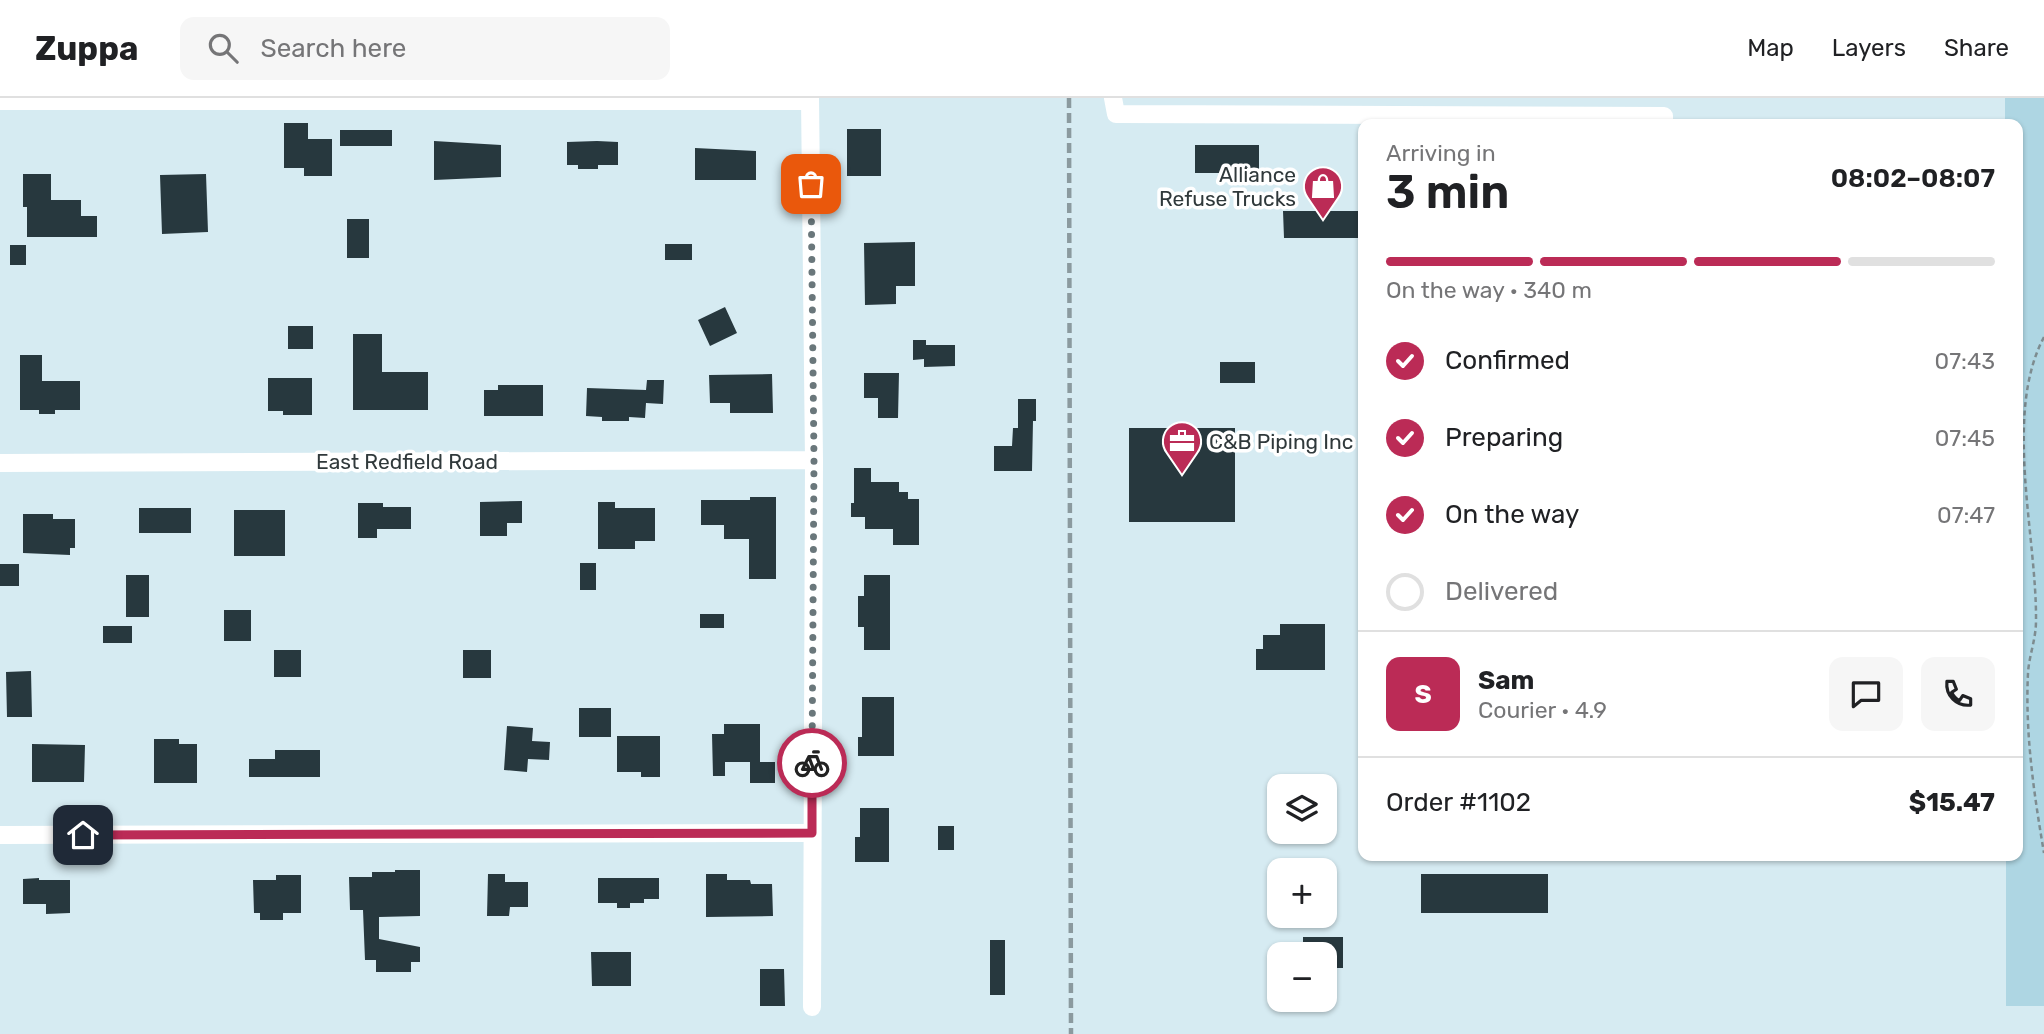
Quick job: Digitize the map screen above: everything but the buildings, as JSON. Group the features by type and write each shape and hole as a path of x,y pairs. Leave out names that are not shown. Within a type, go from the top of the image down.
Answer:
{"street":[{"path":"0,101 810,100 814,460 812,1007"},
{"path":"1115,106 1625,119"},
{"name":"East Redfield Road","path":"0,463 814,460"},
{"path":"0,835 812,833"}],"path":[{"path":"2044,337 2030,372 2025,410 2026,494 2036,621 2028,670 2028,719 2035,802 2044,853"}],"shaded area":[{"path":"2005,98 2044,98 2044,1006 2006,1006 2006,861 2023,861 2023,119 2005,119"}],"railway":[{"path":"1069,98 1071,1034"}],"way so far":[{"path":"811,184 814,460 812,763"}],"place":[{"name":"Alliance Refuse Trucks","path":"1323,220"},
{"name":"C&B Piping Inc","path":"1182,475"}],"route":[{"path":"83,835 812,833 812,763"}]}
